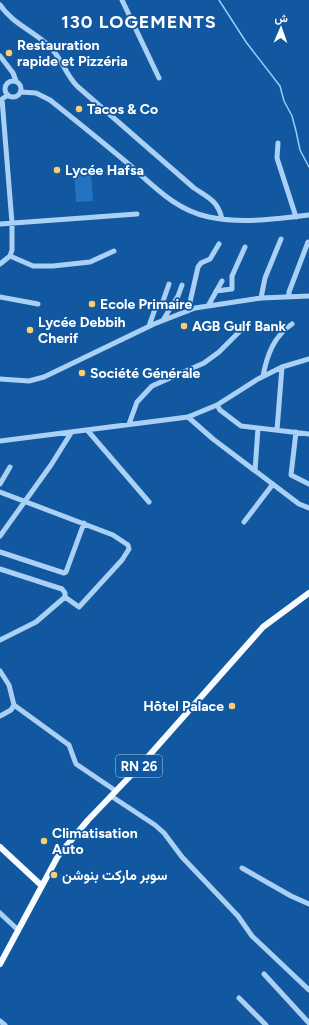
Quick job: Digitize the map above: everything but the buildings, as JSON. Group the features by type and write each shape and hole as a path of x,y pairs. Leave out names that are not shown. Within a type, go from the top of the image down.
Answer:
{"main road":[{"name":"RN 26","path":"0,964 58,856 263,627 309,593"},
{"path":"0,847 42,886"}],"street":[{"path":"122,0 159,78"},
{"path":"0,5 13,20 49,46 71,80 77,86 194,188 214,201 220,208 222,219"},
{"path":"0,56 13,73 16,81 20,84 21,92"},
{"path":"0,264 10,256 12,250 12,223 2,99 6,85 9,82 16,81"},
{"path":"5,92 16,96 21,92 36,93 50,100 120,157 159,192 183,208 209,217 236,221 274,220 309,215"},
{"path":"278,143 278,158 296,217"},
{"path":"0,224 137,214"},
{"path":"261,298 265,278 282,239"},
{"path":"289,297 289,292 308,242"},
{"path":"188,311 198,267 201,263 210,259 219,244"},
{"path":"216,291 232,289 232,276 245,247"},
{"path":"10,256 33,266 52,266 90,262 114,250"},
{"path":"208,306 222,281"},
{"path":"149,326 155,309 162,304 169,284"},
{"path":"163,320 178,296 182,285"},
{"path":"0,379 29,381 44,376 149,326 188,311 208,306 261,298 309,296"},
{"path":"0,297 38,304"},
{"path":"263,376 270,349 285,329 292,324"},
{"path":"129,424 137,402 152,386 204,363 219,352 242,329"},
{"path":"0,441 88,431 188,416 217,405 263,376 282,367 309,359"},
{"path":"277,430 282,367"},
{"path":"217,405 220,410 241,426 309,434"},
{"path":"188,416 213,439 255,471 299,504 309,508"},
{"path":"255,471 258,428"},
{"path":"88,431 149,502"},
{"path":"296,432 291,475 309,484"},
{"path":"0,536 43,476 71,433"},
{"path":"0,484 10,467"},
{"path":"244,522 273,484"},
{"path":"0,492 113,535 128,545 129,549 122,560 79,607 64,597"},
{"path":"0,552 64,573 66,572 84,523"},
{"path":"0,569 62,589 65,593 64,597 36,622 0,640"},
{"path":"0,672 9,685 14,705 69,745 76,764 116,791"},
{"path":"0,716 11,710 14,705"},
{"path":"111,796 155,825 164,833 182,857 238,916 252,936 309,990"},
{"path":"242,868 291,896 309,904"},
{"path":"0,913 18,930"},
{"path":"264,974 309,1023"},
{"path":"239,998 266,1025"},
{"path":"0,1021 5,1025"}],"shaded area":[{"path":"91,171 93,201 76,202 74,172"}],"waterway":[{"path":"219,0 246,42 280,86 284,101 292,116 300,150 309,167"}],"place":[{"name":"Restauration rapide et Pizzéria","path":"9,53"},
{"name":"Tacos & Co","path":"79,109"},
{"name":"Lycée Hafsa","path":"57,170"},
{"name":"Ecole Primaire","path":"92,304"},
{"name":"AGB Gulf Bank","path":"184,326"},
{"name":"Lycée Debbih Cherif","path":"30,330"},
{"name":"Société Générale","path":"82,373"},
{"name":"Hôtel Palace","path":"232,706"},
{"name":"Climatisation Auto","path":"44,841"},
{"name":"سوبر ماركت بنوشن","path":"54,875"}],"district":[{"name":"130 LOGEMENTS","path":"139,22"}]}
